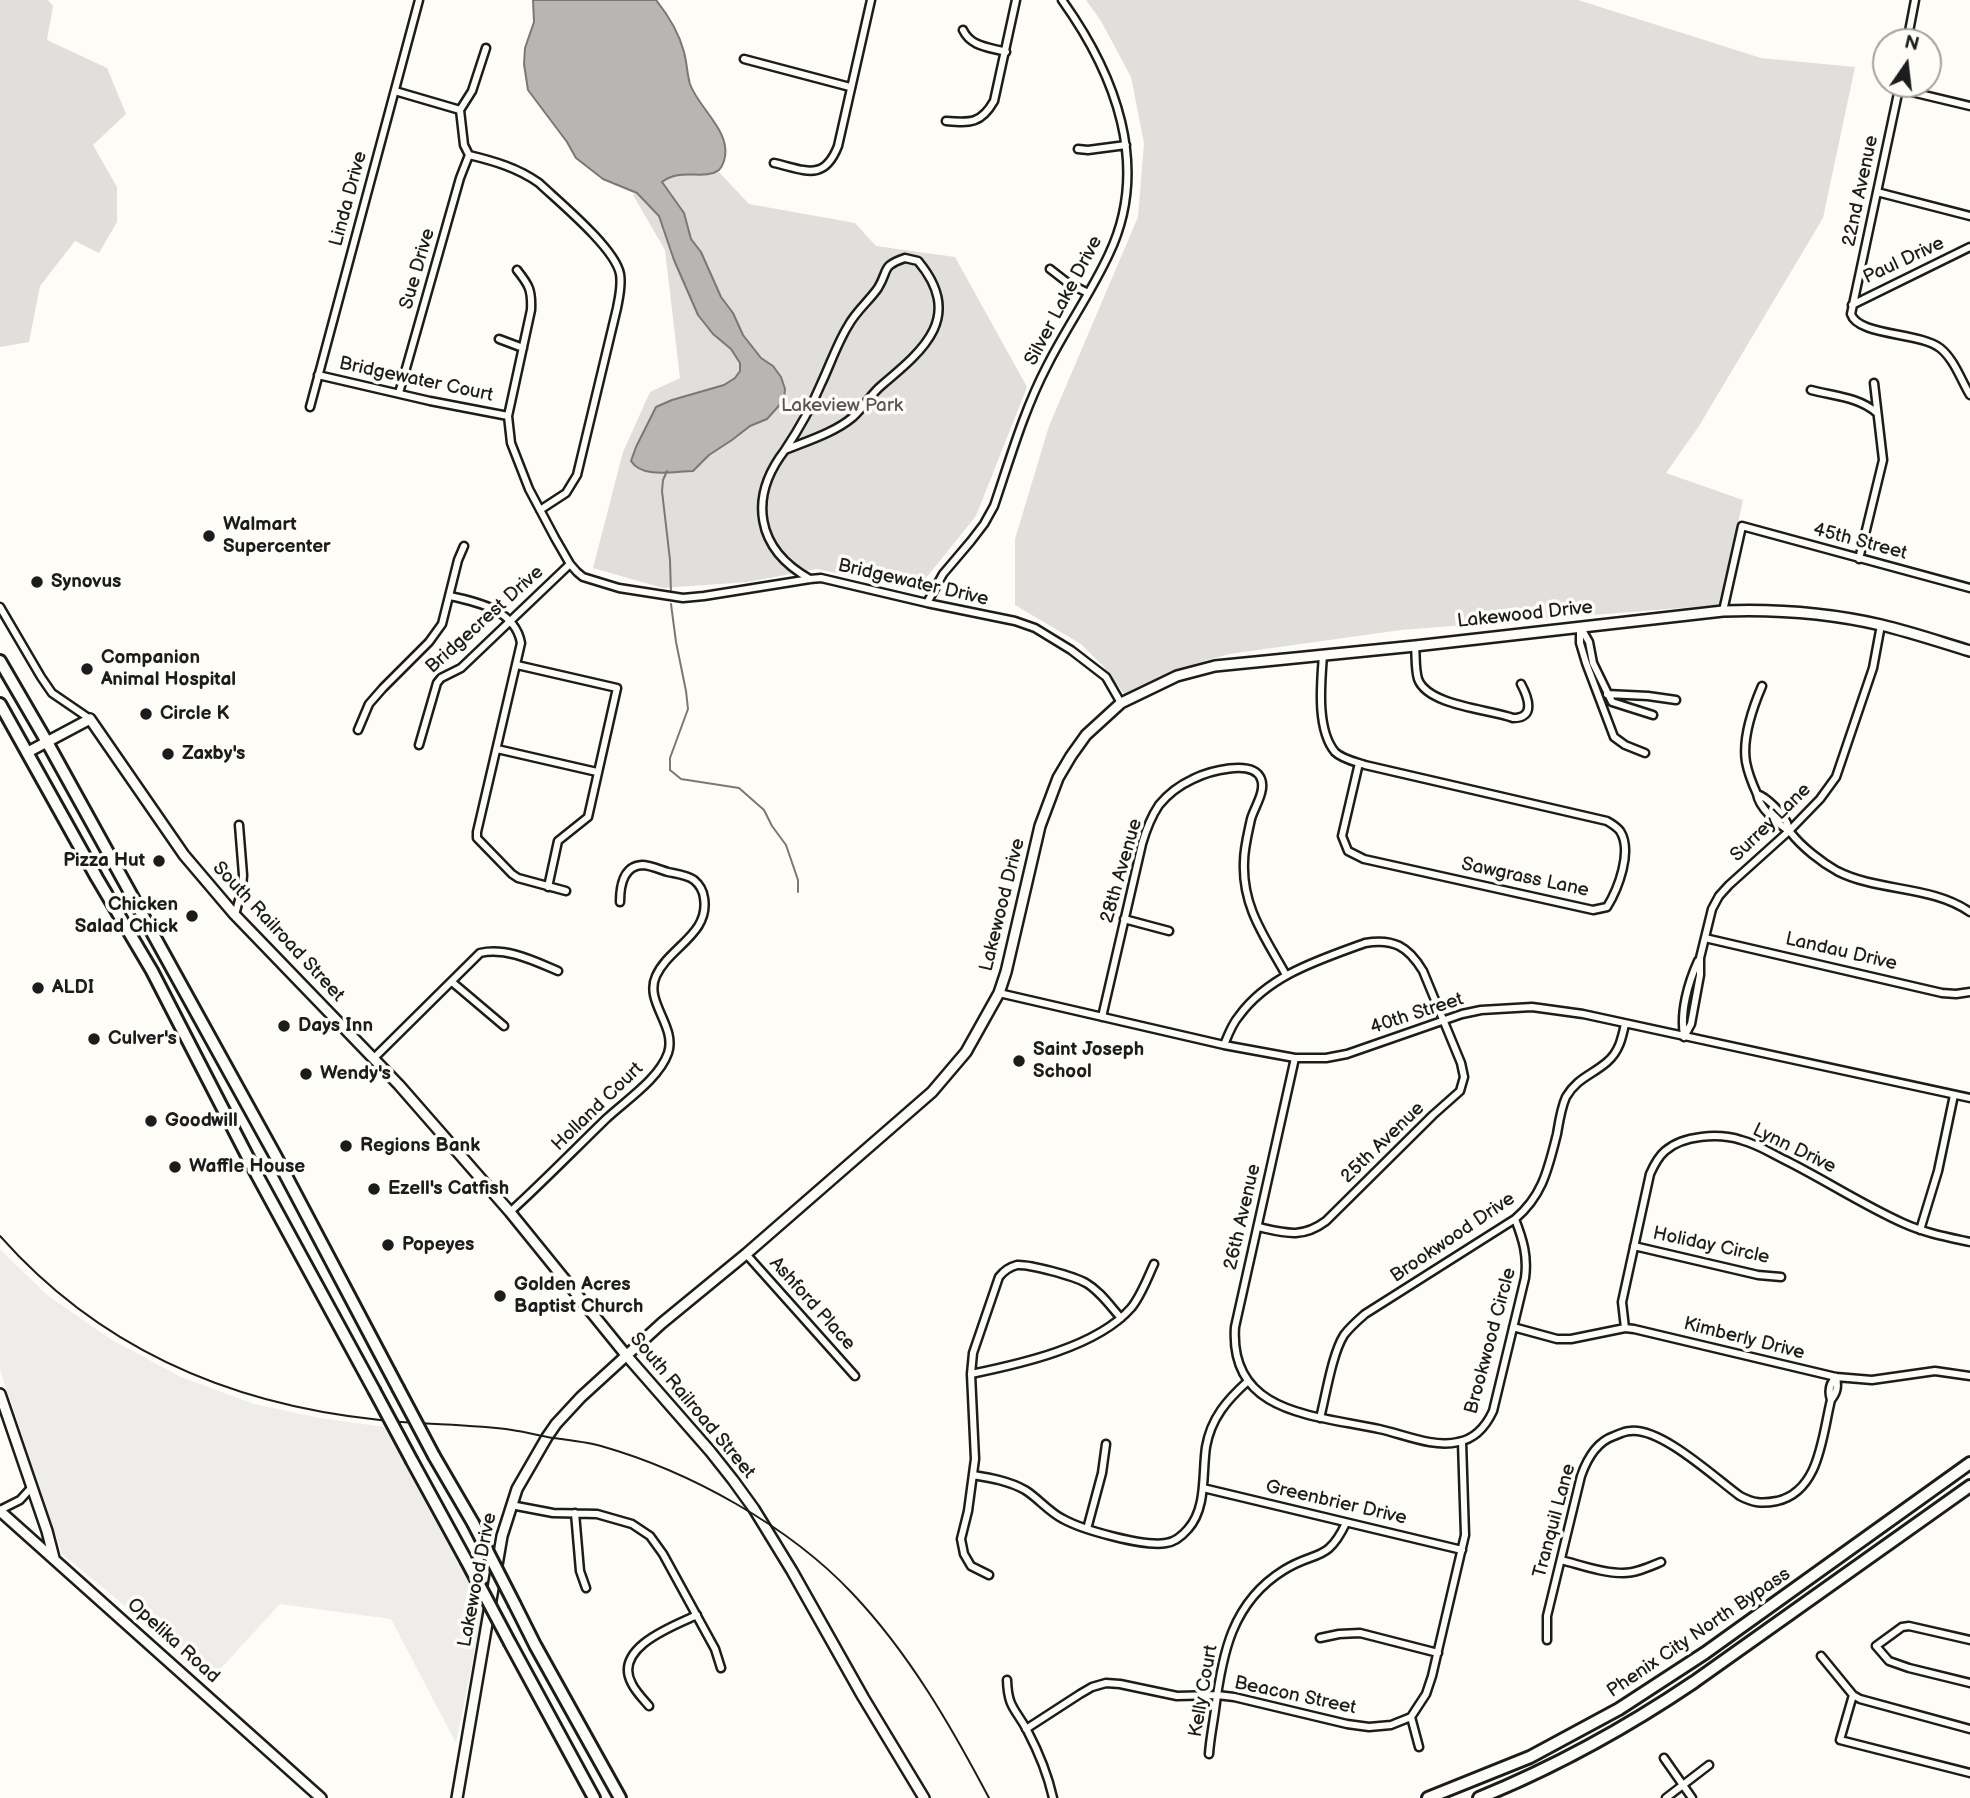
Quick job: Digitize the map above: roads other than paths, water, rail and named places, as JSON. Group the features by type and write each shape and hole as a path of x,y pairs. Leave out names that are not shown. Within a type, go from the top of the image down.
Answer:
{"highway":[{"path":"0,661 275,1155 535,1646 620,1796"},
{"path":"0,704 152,971 257,1175 594,1798"},
{"name":"Phenix City North Bypass","path":"1428,1798 1530,1757 1619,1709 1704,1653 1970,1463"},
{"name":"Phenix City North Bypass","path":"1479,1798 1541,1772 1657,1707 1970,1486"}],"street":[{"name":"Linda Drive","path":"310,407 419,0"},
{"path":"774,163 814,171 828,165 832,159 838,146 871,0"},
{"path":"946,121 967,123 979,120 988,112 994,101 1016,0"},
{"name":"Silver Lake Drive","path":"927,603 943,574 984,524 994,506 1038,384 1110,252 1118,232 1125,190 1126,145 1116,98 1099,59 1062,0"},
{"path":"1910,28 1915,0"},
{"path":"963,30 967,39 974,43 1006,52"},
{"path":"486,48 471,91 460,110 464,145 469,155 508,165 539,183 601,243 620,273 617,308 577,475 566,493 540,510"},
{"path":"744,59 850,88"},
{"path":"395,91 460,110"},
{"name":"22nd Avenue","path":"1852,305 1897,98"},
{"path":"1940,98 1970,106"},
{"path":"1078,149 1126,145"},
{"name":"Sue Drive","path":"399,393 456,190 469,155"},
{"path":"1877,192 1970,216"},
{"name":"Paul Drive","path":"1852,305 1970,247"},
{"path":"785,450 850,419 866,405 879,388 912,360 925,344 936,326 939,298 918,261 905,258 886,268 878,287 847,327 811,405 772,469 765,489 762,511 765,533 777,552 793,569 810,579"},
{"path":"1050,269 1088,293"},
{"name":"Bridgewater Drive","path":"517,270 527,283 532,296 508,416 511,443 517,463 540,510 570,564 583,577 619,588 682,598 810,579 833,581 1015,621 1057,640 1097,670 1105,677 1121,703"},
{"path":"1852,305 1852,318 1866,328 1909,336 1930,342 1942,349 1970,395"},
{"path":"499,339 523,348"},
{"name":"Bridgewater Court","path":"318,375 508,416"},
{"path":"1859,559 1884,453 1880,446 1874,383"},
{"path":"1811,390 1868,404 1877,414"},
{"name":"45th Street","path":"1723,611 1742,526 1970,588"},
{"path":"358,730 369,705 429,642 442,624 464,546"},
{"name":"Bridgecrest Drive","path":"419,745 437,683 441,678 461,668 570,564"},
{"path":"450,596 499,611 520,636 521,643 477,838 512,874 566,891"},
{"name":"South Railroad Street","path":"0,607 52,693 90,719 184,855 235,915 399,1085 510,1212 626,1355 710,1451 754,1509 924,1798"},
{"name":"Lakewood Drive","path":"457,1798 496,1566 511,1505 531,1462 556,1424 580,1397 932,1092 966,1052 999,993 1040,826 1058,778 1086,735 1121,703 1177,676 1215,666 1723,611 1758,609 1808,613 1881,625 1970,651"},
{"name":"Surrey Lane","path":"1684,1037 1691,1024 1700,975 1700,958 1712,909 1719,896 1820,799 1836,777 1873,668 1881,625"},
{"path":"1580,627 1589,642 1593,663 1612,702 1653,715"},
{"path":"1580,627 1580,643 1614,737 1645,753"},
{"path":"1415,646 1418,679 1426,691 1437,698 1520,718 1526,714 1528,708 1528,696 1521,684"},
{"name":"Sawgrass Lane","path":"1324,655 1321,692 1325,734 1336,753 1359,763 1606,821 1621,833 1625,844 1625,857 1614,895 1607,906 1593,910 1364,859 1348,851 1342,836 1359,763"},
{"path":"517,665 617,688 588,817 558,841 548,887"},
{"path":"1762,685 1747,737 1745,760 1757,794 1765,797 1787,822 1788,831 1836,871 1877,884 1947,900 1970,912"},
{"path":"1606,694 1676,700"},
{"path":"28,752 90,719"},
{"path":"497,749 597,772"},
{"name":"28th Avenue","path":"1102,1017 1148,823 1160,805 1175,790 1213,771 1234,767 1248,768 1261,776 1262,791 1247,838 1244,883 1248,903 1286,975"},
{"path":"235,915 243,875 239,825"},
{"name":"Holland Court","path":"510,1212 654,1076 669,1051 669,1037 654,996 654,981 665,962 700,926 705,908 704,894 691,878 642,865 629,871 624,877 620,902"},
{"path":"1124,919 1169,931"},
{"name":"Landau Drive","path":"1705,938 1942,993 1970,992"},
{"name":"25th Avenue","path":"1224,1045 1238,1017 1258,996 1286,975 1378,940 1393,942 1406,948 1416,958 1444,1019 1464,1077 1460,1091 1326,1221 1301,1234 1258,1227"},
{"path":"373,1059 480,953 504,953 558,971"},
{"path":"453,982 504,1026"},
{"name":"40th Street","path":"999,993 1224,1045 1295,1058 1326,1058 1348,1054 1444,1019 1481,1010 1532,1007 1583,1014 1970,1098"},
{"name":"Brookwood Drive","path":"1320,1418 1338,1347 1354,1324 1364,1314 1515,1219 1527,1208 1543,1183 1565,1099 1582,1077 1609,1061 1619,1045 1625,1024"},
{"name":"26th Avenue","path":"1248,1381 1237,1357 1234,1342 1238,1312 1295,1058"},
{"path":"1920,1230 1938,1171 1954,1095"},
{"name":"Lynn Drive","path":"1625,1328 1622,1302 1650,1174 1656,1161 1666,1150 1685,1140 1728,1137 1755,1145 1920,1230 1970,1242"},
{"name":"Brookwood Circle","path":"1462,1442 1477,1434 1487,1424 1493,1411 1513,1327 1527,1264 1526,1250 1515,1219"},
{"name":"Holiday Circle","path":"1634,1246 1758,1275 1782,1276"},
{"name":"Ashford Place","path":"746,1254 856,1376"},
{"path":"971,1374 1039,1357 1086,1339 1121,1318 1138,1298 1154,1264"},
{"path":"989,1575 971,1566 961,1539 974,1475 971,1374 973,1353 999,1277 1017,1265 1073,1277 1098,1292 1121,1318"},
{"name":"Kimberly Drive","path":"1513,1327 1557,1339 1571,1339 1625,1328 1836,1377 1872,1380 1935,1371 1970,1376"},
{"name":"Tranquil Lane","path":"1547,1640 1547,1616 1585,1462 1593,1451 1609,1438 1630,1431 1644,1432 1664,1440 1753,1503 1782,1500 1796,1493 1807,1482 1814,1469 1831,1400 1838,1386 1836,1377"},
{"path":"974,1475 1007,1482 1026,1491 1060,1518 1087,1529 1153,1544 1169,1543 1182,1537 1198,1511 1203,1488 1206,1447 1216,1417 1248,1381 1265,1398 1278,1406 1320,1418 1438,1443 1462,1442 1465,1522 1462,1550 1426,1694 1410,1717 1419,1746"},
{"path":"0,1394 28,1472 54,1559"},
{"path":"1087,1529 1102,1473 1106,1444"},
{"path":"0,1511 20,1500 31,1488"},
{"name":"Greenbrier Drive","path":"1203,1488 1462,1550"},
{"path":"511,1505 553,1513 611,1517 632,1524 650,1536 697,1615 715,1649 721,1668"},
{"name":"Opelika Road","path":"0,1511 321,1798"},
{"path":"575,1513 580,1570 586,1588"},
{"name":"Kelly Court","path":"1209,1754 1224,1656 1240,1615 1252,1597 1285,1569 1331,1549 1346,1523"},
{"path":"1561,1560 1605,1572 1625,1574 1661,1562"},
{"path":"649,1706 630,1682 628,1669 632,1655 641,1645 697,1615"},
{"path":"1970,1640 1909,1626 1896,1631 1876,1646 1889,1661 1970,1683"},
{"path":"1320,1637 1360,1633 1438,1653"},
{"path":"1821,1656 1853,1695 1860,1699 1970,1729"},
{"path":"1007,1680 1008,1696 1013,1710 1026,1729 1044,1769 1053,1798"},
{"name":"Beacon Street","path":"1026,1729 1092,1687 1106,1683 1177,1696 1217,1695 1369,1727 1391,1725 1410,1717"},
{"path":"1853,1695 1840,1740 1970,1773"},
{"path":"1664,1758 1692,1798"},
{"path":"1666,1798 1709,1765"}],"waterway":[{"path":"667,471 662,491 671,594"},
{"path":"671,604 688,709 670,758 670,770 681,779 739,788 764,810 786,845 798,880 798,892"}],"railway":[{"path":"0,1236 39,1276 81,1310 125,1340 172,1365 221,1385 272,1401 325,1412 396,1422 512,1430 595,1445 668,1470 736,1504 799,1545 827,1568 873,1616 928,1691 989,1798"}],"place":[{"name":"Walmart Supercenter","path":"209,536"},
{"name":"Synovus","path":"37,582"},
{"name":"Companion Animal Hospital","path":"87,669"},
{"name":"Circle K","path":"146,714"},
{"name":"Zaxby's","path":"168,754"},
{"name":"Pizza Hut","path":"159,861"},
{"name":"Chicken Salad Chick","path":"192,916"},
{"name":"ALDI","path":"38,988"},
{"name":"Days Inn","path":"284,1026"},
{"name":"Culver's","path":"94,1039"},
{"name":"Saint Joseph School","path":"1019,1061"},
{"name":"Wendy's","path":"306,1074"},
{"name":"Goodwill","path":"151,1121"},
{"name":"Regions Bank","path":"346,1146"},
{"name":"Waffle House","path":"175,1167"},
{"name":"Ezell's Catfish","path":"374,1189"},
{"name":"Popeyes","path":"388,1245"},
{"name":"Golden Acres Baptist Church","path":"500,1296"}],"park label":[{"name":"Lakeview Park","path":"842,406"}]}
